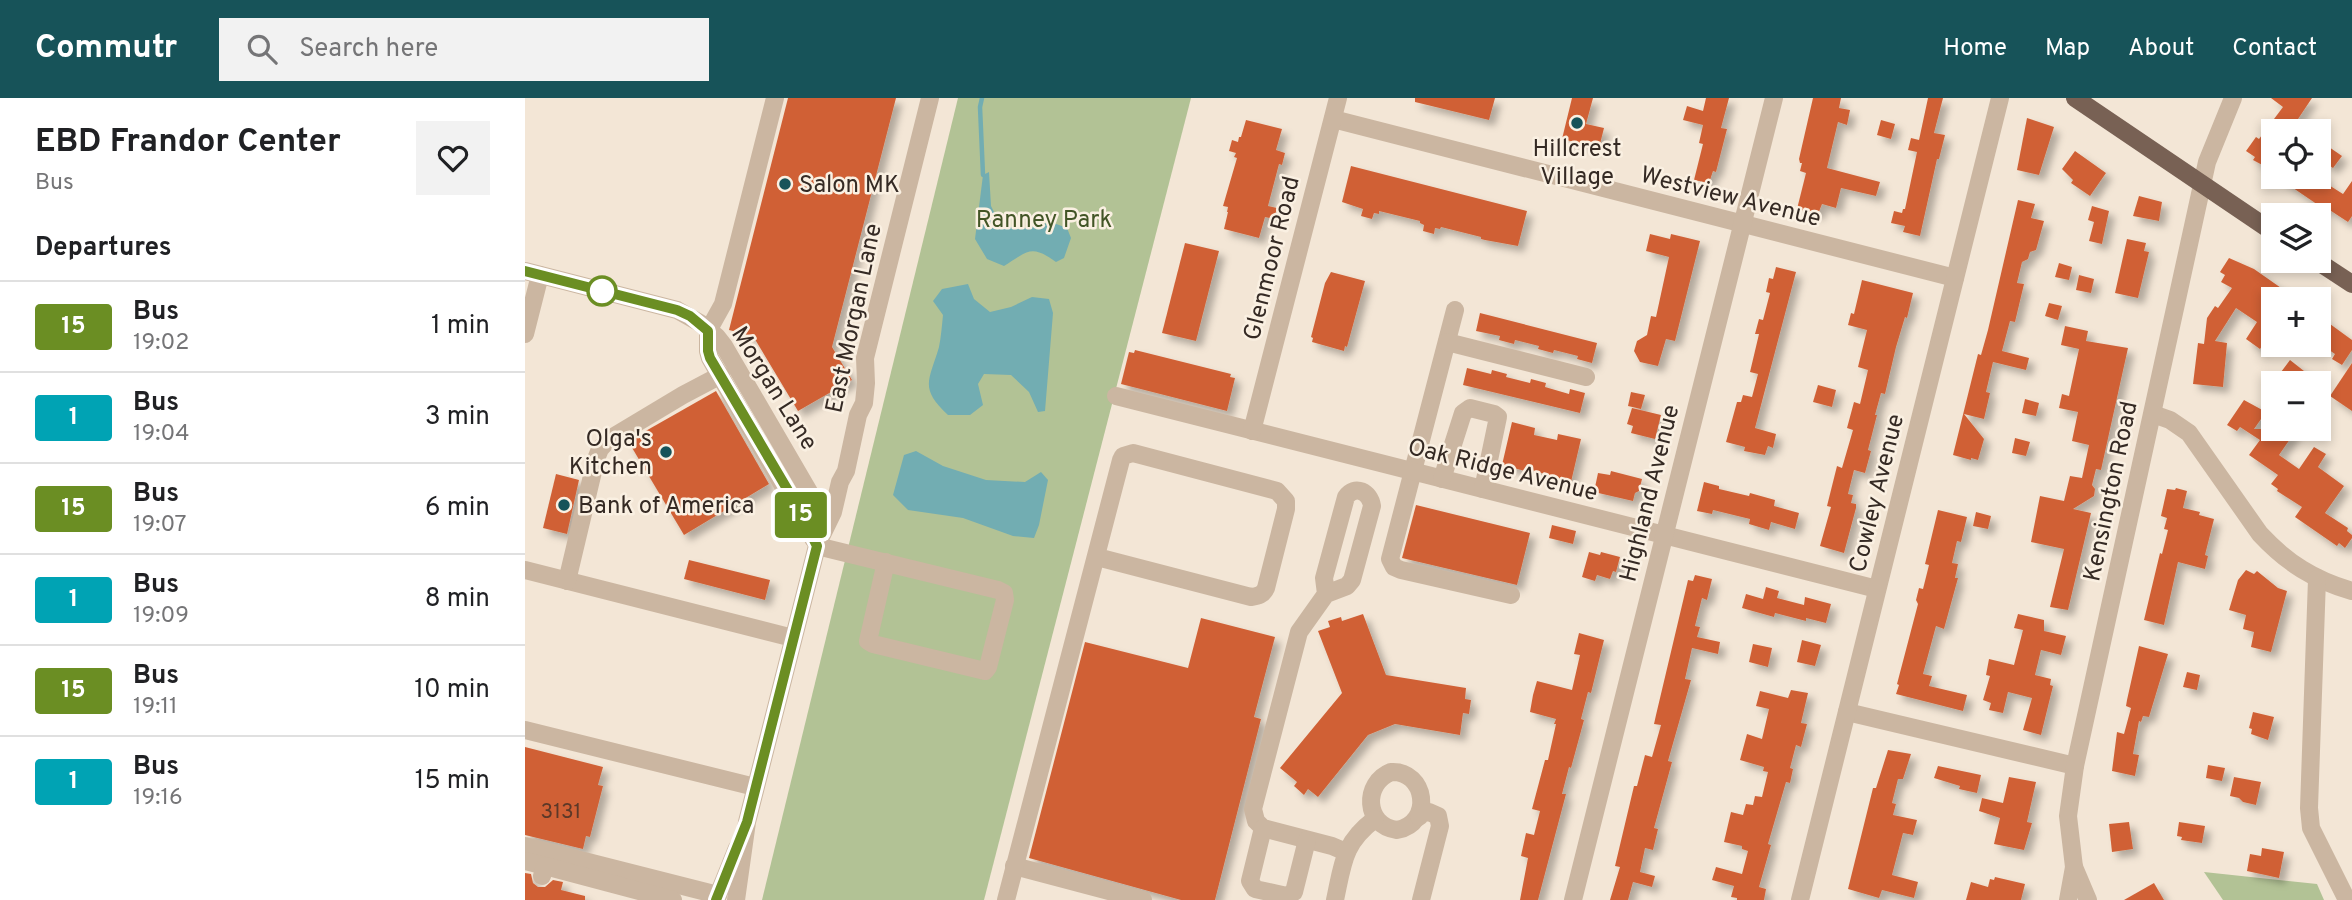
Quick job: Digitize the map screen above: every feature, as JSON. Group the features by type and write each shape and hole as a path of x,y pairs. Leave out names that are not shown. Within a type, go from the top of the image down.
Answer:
{"main road":[{"path":"2074,98 2261,224"},
{"path":"2331,269 2351,281"}],"street":[{"path":"525,334 532,273 677,310 690,316 708,331 723,304 775,98"},
{"name":"East Morgan Lane","path":"817,546 833,512 840,482 846,471 857,415 864,403 865,358 930,98"},
{"name":"Glenmoor Road","path":"1252,431 1338,98"},
{"name":"Highland Avenue","path":"1573,900 1774,98"},
{"name":"Cowley Avenue","path":"1800,900 2000,98"},
{"name":"Kensington Road","path":"2068,900 2074,867 2068,816 2075,766 2202,184 2211,149 2233,98"},
{"name":"Westview Avenue","path":"1333,119 1955,278"},
{"path":"1455,310 1390,559 1394,567 1401,570 1511,595"},
{"name":"Morgan Lane","path":"708,331 708,351 720,375 817,546"},
{"name":"Morgan Lane","path":"708,331 721,341 812,497 817,546 755,787 736,900"},
{"path":"1447,342 1585,377"},
{"path":"567,581 600,449 608,440 720,375"},
{"name":"Oak Ridge Avenue","path":"1116,396 1877,589"},
{"path":"1442,479 1462,413 1470,408 1498,417 1483,489"},
{"path":"2153,414 2170,420 2189,433 2260,534 2293,565 2317,579 2352,591"},
{"path":"750,427 766,417"},
{"path":"1006,900 1121,460 1133,453 1277,491 1286,501 1266,588 1258,596 1251,597 1097,557"},
{"path":"1354,490 1353,476 1358,458"},
{"path":"1326,594 1324,578 1346,497 1354,490 1365,493 1372,506 1350,583 1326,594 1299,632 1253,809 1256,821 1263,828 1346,852"},
{"path":"817,546 886,562 998,590 1004,593 1005,600 985,671 882,647 867,641 886,562"},
{"path":"525,570 793,638"},
{"path":"2317,579 2309,808 2311,828 2347,900"},
{"path":"1847,712 2075,766"},
{"path":"525,730 755,787"},
{"path":"1419,817 1421,803 1413,779 1406,774 1391,772 1384,775 1374,787 1371,802 1375,820 1381,826 1397,831 1410,826 1419,817 1423,813 1434,813 1438,816 1440,826 1421,900"},
{"path":"1335,900 1346,852 1353,839 1375,820"},
{"name":"Morgan Lane","path":"717,897 747,822"},
{"path":"1263,828 1250,880 1255,889 1291,895 1307,839"},
{"path":"525,846 717,897"},
{"path":"525,861 544,871 673,900"},
{"path":"1014,866 1092,894 1143,900"},
{"path":"2074,867 2088,900"}],"green space":[{"name":"Ranney Park","path":"958,98 1191,98 984,900 762,900"},
{"path":"2204,872 2317,884 2324,900 2223,900"}],"water":[{"path":"989,172 991,206 1001,226 1027,228 1051,222 1067,228 1071,238 1064,258 1056,262 1035,251 1004,266 987,259 975,239 983,175"},
{"path":"968,284 974,299 990,312 1011,307 1032,297 1049,299 1053,313 1045,411 1038,412 1029,392 1011,375 984,374 978,384 983,405 970,415 948,415 933,398 929,384 939,347 943,315 933,301 942,289"},
{"path":"916,451 943,466 986,480 1025,482 1041,472 1048,480 1034,538 1013,536 963,518 908,510 893,495 904,455"}],"building":[{"path":"788,98 896,98 832,347 852,380 798,411 753,336 729,330"},
{"name":"Hillcrest Village","path":"1415,98 1495,98 1489,120 1415,102"},
{"name":"Hillcrest Village","path":"1572,98 1593,98 1586,124 1604,128 1599,148 1562,139"},
{"path":"1706,98 1729,98 1721,128 1727,129 1716,172 1713,171 1709,183 1694,180 1703,144 1699,143 1703,125 1683,120 1687,106 1703,111"},
{"path":"1813,98 1841,98 1839,108 1850,110 1847,125 1838,122 1827,168 1880,182 1876,196 1841,188 1836,208 1822,204 1818,214 1797,209 1806,173 1800,171 1802,163 1799,159"},
{"path":"1928,98 1943,98 1934,133 1945,135 1920,236 1903,232 1905,226 1891,223 1894,211 1902,213 1905,209 1917,152 1908,150 1911,138 1919,140"},
{"path":"2271,98 2312,98 2298,119 2274,119 2283,107"},
{"path":"2027,118 2054,127 2039,175 2017,170"},
{"path":"1246,120 1282,129 1276,150 1285,153 1282,165 1279,164 1268,206 1277,208 1274,219 1265,217 1259,238 1224,229 1228,207 1223,206 1237,158 1234,157 1236,153 1229,151 1232,140 1238,142 1241,137"},
{"path":"1881,120 1895,124 1891,139 1877,135"},
{"path":"2261,136 2261,164 2253,160 2255,157 2246,151 2256,137 2259,139"},
{"path":"2331,148 2342,156 2333,168 2331,167"},
{"path":"2075,151 2106,173 2090,196 2071,183 2073,180 2062,169"},
{"path":"1351,166 1527,211 1518,246 1441,227 1435,228 1434,234 1423,231 1424,225 1420,221 1379,211 1379,214 1374,213 1372,219 1361,216 1363,209 1342,202"},
{"path":"2352,181 2352,216 2348,222 2331,211 2331,203 2315,203 2295,189 2331,189 2331,186 2343,194"},
{"path":"2139,196 2162,202 2159,221 2133,216"},
{"path":"2018,200 2035,204 2031,218 2044,221 2036,250 2030,252 2028,259 2022,262 2017,283 2024,284 2015,322 2010,321 2002,351 2029,358 2026,370 1993,362 1986,392 1990,393 1984,419 1964,414 1984,439 1978,460 1971,460 1953,455 1978,354 1981,355 1988,330"},
{"path":"2092,206 2109,211 2102,244 2089,241 2094,222 2088,220"},
{"path":"1650,234 1670,239 1671,234 1700,241 1675,341 1666,339 1658,366 1640,362 1634,351 1637,341 1647,335 1651,316 1656,317 1669,257 1646,251"},
{"path":"2127,239 2146,243 2144,251 2149,252 2138,298 2115,293"},
{"path":"1185,243 1219,251 1196,341 1162,333"},
{"path":"2229,258 2254,269 2280,287 2261,287 2260,349 2246,339 2257,322 2236,308 2215,341 2227,343 2223,387 2193,384 2198,343 2204,344 2207,318 2232,288 2221,282 2225,275 2220,272"},
{"path":"2059,263 2072,267 2069,280 2055,277"},
{"path":"1776,267 1796,272 1755,428 1776,434 1773,448 1768,446 1765,455 1744,451 1745,447 1726,442 1737,402 1741,402 1743,395 1752,397 1758,374 1750,372 1759,334 1755,334 1759,319 1763,320 1770,293 1766,292 1769,278 1773,279"},
{"path":"1331,272 1365,281 1344,351 1312,342 1311,337 1325,283"},
{"path":"2079,275 2094,279 2091,293 2076,290"},
{"path":"1862,280 1913,293 1885,394 1881,393 1875,415 1868,450 1871,451 1865,473 1854,470 1848,494 1853,495 1851,503 1856,504 1856,508 1844,553 1820,546 1831,507 1827,506 1837,466 1842,468 1853,430 1847,428 1854,402 1860,404 1868,370 1858,367 1867,330 1848,325 1851,313 1854,314"},
{"path":"2049,303 2062,306 2058,320 2045,316"},
{"path":"1480,313 1597,343 1592,363 1577,359 1578,356 1554,350 1553,353 1515,340 1514,344 1499,340 1500,336 1476,331"},
{"path":"2331,325 2352,340 2352,350 2342,365 2332,359 2335,354 2331,351"},
{"path":"2065,326 2088,331 2086,341 2128,348 2101,470 2096,469 2092,485 2095,489 2094,496 2073,509 2091,513 2068,610 2050,607 2064,549 2031,542 2040,496 2064,501 2070,476 2082,478 2089,445 2072,441 2078,412 2059,408 2062,394 2069,396 2079,349 2061,345"},
{"path":"1135,350 1231,374 1230,377 1235,378 1227,411 1121,384 1129,352 1134,353"},
{"path":"2290,360 2304,371 2282,371"},
{"path":"2352,363 2352,411 2331,394"},
{"path":"1467,368 1491,374 1492,370 1530,383 1531,379 1546,383 1545,387 1569,394 1570,389 1585,393 1580,413 1463,385"},
{"path":"1818,385 1836,390 1832,407 1813,402"},
{"path":"716,391 769,484 684,535 628,441"},
{"path":"1631,392 1645,395 1641,409 1628,406"},
{"path":"2025,399 2039,403 2036,416 2022,413"},
{"path":"2244,400 2261,409 2261,419 2254,429 2261,429 2261,441 2289,441 2279,455 2299,469 2314,447 2326,454 2318,467 2344,486 2325,513 2348,528 2347,531 2352,535 2345,548 2339,543 2337,546 2295,517 2302,507 2277,491 2271,484 2278,475 2249,455 2260,440 2240,427 2237,431 2227,425"},
{"path":"1632,408 1661,415 1655,439 1631,433 1633,426 1627,424"},
{"path":"1512,422 1535,428 1534,435 1557,440 1558,434 1581,439 1571,482 1525,468 1525,471 1502,465"},
{"path":"2015,438 2030,442 2026,456 2012,453"},
{"path":"1611,471 1642,479 1633,501 1594,492 1598,473 1610,475"},
{"name":"Bank of America","path":"556,474 579,480 567,534 543,528"},
{"path":"1704,482 1719,486 1719,489 1775,500 1774,506 1799,513 1795,529 1771,522 1769,530 1749,524 1750,519 1713,510 1712,514 1697,511"},
{"path":"2167,489 2187,491 2183,508 2214,519 2205,555 2208,556 2205,569 2178,562 2164,625 2144,620 2168,530 2164,529 2167,518 2161,516"},
{"path":"1416,505 1530,533 1517,585 1402,558"},
{"path":"1938,510 1967,517 1952,563 1958,564 1955,578 1958,578 1944,629 1936,626 1923,674 1932,676 1929,686 1967,695 1963,711 1896,694 1918,604 1916,600 1919,588 1923,589 1929,565 1925,564"},
{"path":"1976,512 1991,516 1988,529 1973,526"},
{"path":"1552,525 1576,531 1573,544 1549,538"},
{"path":"1589,552 1620,557 1616,572 1613,571 1610,579 1597,575 1595,581 1582,577"},
{"path":"689,560 770,580 765,600 684,579"},
{"path":"2246,570 2254,574 2257,571 2278,588 2287,591 2271,652 2251,647 2254,632 2243,629 2246,615 2229,610 2238,580"},
{"path":"1695,575 1712,579 1707,600 1702,598 1695,626 1700,627 1697,637 1720,642 1718,654 1692,648 1685,679 1691,680 1668,761 1672,762 1654,828 1658,829 1653,850 1645,848 1640,872 1655,876 1652,887 1633,882 1628,900 1610,900 1620,867 1615,866 1634,786 1637,786 1645,755 1652,757 1661,725 1654,724 1656,715 1688,580 1693,581"},
{"path":"1766,587 1779,591 1777,598 1804,605 1805,597 1831,604 1826,623 1775,613 1774,617 1742,608 1746,594 1763,599"},
{"path":"1363,614 1386,675 1466,688 1465,699 1471,700 1469,714 1463,713 1460,735 1395,724 1368,735 1318,797 1308,789 1304,795 1294,786 1297,782 1280,768 1342,693 1318,631 1330,627 1328,621 1341,617 1342,621"},
{"path":"2018,614 2044,620 2044,631 2066,636 2061,655 2041,650 2035,675 2051,679 2050,685 2053,686 2041,735 2023,730 2032,698 2008,692 2003,713 1989,710 1991,703 1983,700 1990,676 1986,675 1989,659 2014,665 2023,630 2014,628"},
{"path":"1201,618 1275,637 1254,717 1261,719 1215,900 1181,900 1029,858 1085,642 1188,668"},
{"path":"1579,633 1604,640 1591,693 1588,692 1581,719 1584,720 1562,794 1566,794 1538,900 1520,900 1528,858 1521,856 1526,833 1534,835 1540,811 1532,809 1556,724 1556,719 1530,712 1533,695 1537,681 1572,690 1580,655 1574,654"},
{"path":"1802,640 1821,645 1815,666 1797,662"},
{"path":"1753,644 1772,648 1768,667 1749,662"},
{"path":"2139,646 2168,654 2149,717 2143,716 2141,722 2139,721 2133,754 2139,755 2135,776 2112,771 2117,732 2124,734 2131,708 2126,706"},
{"path":"2187,672 2200,675 2197,690 2183,687"},
{"path":"1791,690 1808,693 1801,723 1807,724 1801,747 1796,745 1790,768 1793,769 1790,783 1786,782 1768,844 1771,845 1759,887 1766,889 1764,900 1737,900 1731,897 1734,886 1712,880 1716,867 1742,874 1748,851 1742,849 1742,846 1724,842 1731,812 1743,815 1746,804 1753,805 1755,796 1762,797 1768,772 1763,771 1764,767 1740,760 1747,734 1762,739 1769,709 1756,706 1760,691 1788,698"},
{"path":"2253,712 2274,717 2268,740 2251,734 2252,729 2249,728"},
{"path":"525,747 603,767 598,785 603,786 590,837 586,836 583,849 525,835"},
{"path":"1888,750 1911,754 1903,779 1898,779 1892,803 1896,804 1893,815 1917,820 1913,835 1903,833 1892,875 1918,882 1914,898 1882,890 1879,898 1848,889 1873,788 1876,788"},
{"path":"2208,765 2225,768 2222,781 2206,778"},
{"path":"1938,766 1981,775 1977,793 1959,789 1960,786 1934,778"},
{"path":"2009,777 2036,782 2027,822 2032,823 2024,850 1994,844 2000,818 1979,811 1982,798 2003,803"},
{"path":"2234,777 2261,782 2256,805 2230,796"},
{"path":"2129,822 2133,849 2112,852 2109,824"},
{"path":"2179,822 2205,826 2202,843 2181,840 2182,837 2177,836"},
{"path":"2262,848 2284,852 2279,878 2247,871 2250,854 2261,856"},
{"path":"525,873 531,874 533,883 538,887 545,887 553,880 563,882 561,890 585,896 585,900 525,900"},
{"path":"1995,877 2025,884 2021,900 1966,900 1971,882 1988,887 1990,879 1994,880"},
{"path":"2154,883 2164,900 2124,900"}],"waterway":[{"path":"982,98 980,107 983,175"}],"bus line":[{"name":"15","path":"525,271 677,310 700,323 708,331 710,358 796,504 817,546 747,822 716,900"}],"place":[{"name":"Hillcrest Village","path":"1577,123"},
{"name":"Salon MK","path":"785,184"},
{"name":"Olga's Kitchen","path":"666,452"},
{"name":"Bank of America","path":"564,505"}]}
